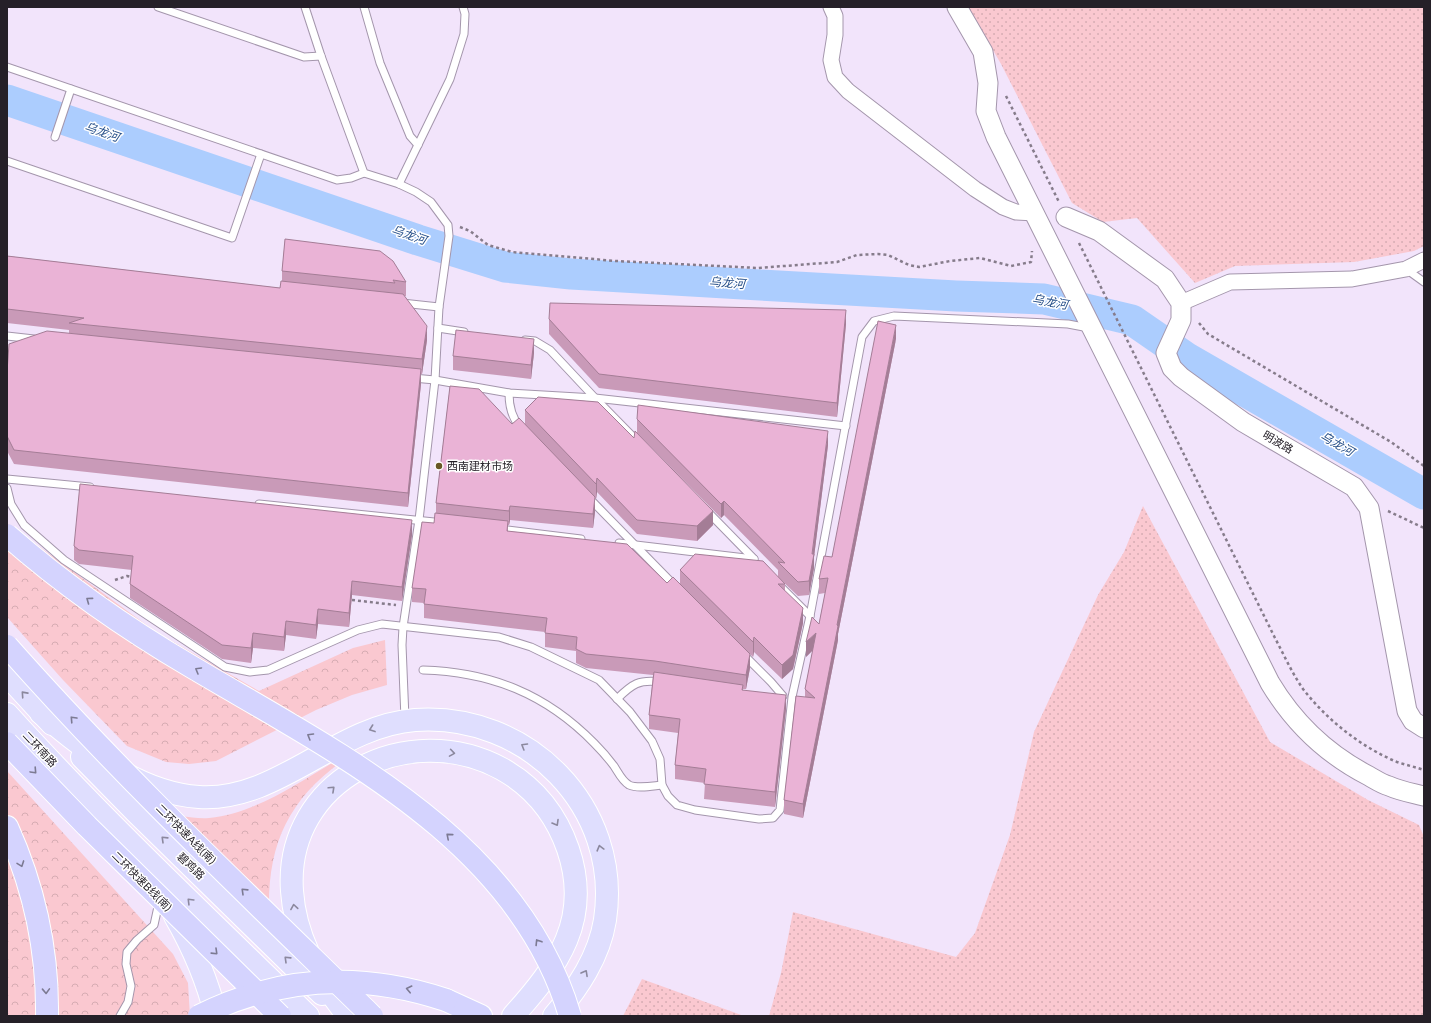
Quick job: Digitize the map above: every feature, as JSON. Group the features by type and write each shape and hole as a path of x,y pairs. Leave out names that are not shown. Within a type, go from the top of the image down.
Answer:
{"highway":[{"path":"7,535 61,579 114,617 191,667 336,752 383,783 430,819 478,863 502,890 523,918 541,947 556,976 570,1016"},
{"name":"二环快速A线(南)","path":"7,646 78,724 132,780 372,1016"},
{"name":"二环快速B线(南)","path":"7,743 87,826 280,1016"},
{"path":"7,828 28,884 37,914 44,957 46,1016"},
{"path":"199,1016 234,1001 270,990 306,984 345,982 385,984 425,993 446,1000 481,1016"}],"main road":[{"path":"7,675 41,713 74,740 104,761 131,777 156,788 179,794 200,797 220,796 256,788 359,734 376,727 405,721 454,721 473,725 510,739 527,748 558,773 572,789 583,806 600,845 606,885 605,921 597,948 588,969 579,984 554,1016"},
{"name":"碧鸡路","path":"41,713 142,818 345,1016"},
{"name":"二环南路","path":"7,714 73,784"},
{"path":"348,1016 334,999 308,955 296,919 292,891 292,871 295,851 309,816 320,800 334,786 370,763 386,757 401,753 433,751 450,752 481,760 511,774 536,795 556,821 570,854 574,871 576,902 567,941 544,979 513,1016"},
{"path":"73,784 123,843 160,893 185,933 199,961 209,989 216,1016"},
{"path":"73,784 146,858 308,1016"}],"street":[{"path":"831,7 835,16 835,35 831,60 835,77 848,91 975,189 1003,207 1016,212 1034,213"},
{"path":"957,7 983,52 988,83 986,111 996,138 1252,650 1282,704 1302,727 1329,751 1355,769 1388,786 1424,796"},
{"path":"1066,217 1099,231 1165,279 1181,312 1230,282 1352,278 1406,269 1424,260"},
{"name":"明波路","path":"1181,312 1166,353 1172,368 1181,377 1243,422 1354,487 1369,508 1407,711 1413,721 1424,728"}],"lane":[{"path":"158,7 304,57 321,56"},
{"path":"305,7 321,56 364,173"},
{"path":"364,7 380,63 410,136 418,145"},
{"path":"399,184 450,79 464,34 465,14 463,7"},
{"path":"7,67 337,180 351,178 364,173 399,184 416,192 431,202 448,225 449,236 439,307 435,380 419,520 403,627 402,645 405,721"},
{"path":"55,137 71,89"},
{"path":"7,161 232,238 261,154"},
{"path":"1406,269 1424,282"},
{"path":"392,302 439,307"},
{"path":"7,488 11,504 24,525 64,560 225,668 250,672 268,670 371,625 382,624 499,637 531,647 599,680 630,712 652,741 660,759 662,785 668,796 677,805 695,810 759,819 773,818 780,810 792,696 810,616 862,337 874,321 894,316 1068,324 1090,327"},
{"path":"438,328 475,333"},
{"path":"7,336 39,340"},
{"path":"520,339 535,341 550,350 644,448"},
{"path":"403,377 435,380 509,393 595,398 846,426"},
{"path":"509,393 510,406 516,422 527,434"},
{"path":"7,478 94,487"},
{"path":"586,495 678,589"},
{"path":"253,503 450,523"},
{"path":"611,542 756,562 699,503"},
{"path":"496,529 588,540"},
{"path":"774,580 810,616"},
{"path":"738,649 783,696"},
{"path":"423,670 452,671 487,678 528,694 560,713 583,732 599,748 622,779 629,785 662,785"},
{"path":"617,699 635,684 647,680 671,684"},
{"path":"769,695 792,696"},
{"path":"121,1016 128,1002 131,986 126,964 127,952 137,940 154,925 160,893"}],"path":[{"path":"1004,93 1271,631 1303,688 1321,709 1345,730 1368,747 1398,762 1424,770"},
{"path":"448,225 457,226 470,231 488,245 512,252 616,261 758,268 837,262 857,255 878,254 888,255 909,265 920,267 950,261 980,258 1011,266 1031,262"},
{"path":"1181,312 1208,334 1391,442 1424,466"},
{"path":"1364,500 1424,528"},
{"path":"352,600 406,606"}],"green space":[{"path":"968,7 1424,7 1424,246 1414,251 1354,262 1235,266 1195,283 1137,218 1103,222 1072,203 1001,64"},
{"path":"1143,506 1270,742 1368,800 1419,825 1424,837 1424,1016 769,1016 781,973 793,912 956,957 975,933 1010,835 1034,732 1098,595 1124,552"},
{"path":"7,523 156,632 259,691 353,648 385,640 387,685 352,695 316,710 216,761 189,764 166,762 127,746 63,680 7,617"},
{"path":"339,759 341,762 323,776 308,791 286,824 278,842 273,861 269,905 181,816 209,818 244,810 277,795"},
{"path":"7,771 173,954 188,983 190,1016 7,1016"},
{"path":"642,979 744,1016 623,1016"}],"building":[{"path":"285,239 380,251 393,261 406,282 393,280 395,283 282,271"},
{"path":"7,256 280,288 281,281 403,294 427,326 422,359 69,323 84,318 7,309"},
{"path":"550,303 846,310 837,403 599,374 549,319"},
{"path":"878,321 896,325 803,804 784,800 796,696 815,698 805,689 816,633 806,642 812,617 819,624 828,578 819,579 824,556 832,557"},
{"path":"456,330 534,339 531,365 453,356"},
{"path":"47,331 421,369 408,493 14,450 7,436 7,372 9,344"},
{"path":"450,386 479,389 512,424 519,418 595,497 593,514 510,506 509,511 436,503"},
{"path":"538,397 598,402 634,438 635,431 713,511 697,526 637,520 597,478 596,484 525,410"},
{"path":"638,405 828,431 812,554 814,554 809,581 798,582 778,562 785,563 724,501 721,504 637,419"},
{"path":"80,484 412,520 402,587 352,581 349,613 318,609 316,625 286,621 284,637 253,633 251,648 222,645 130,584 133,556 79,550 74,546"},
{"path":"435,513 508,521 507,531 627,544 667,583 673,577 750,654 746,675 655,661 586,654 576,649 577,637 545,633 547,618 424,604 426,589 412,588 422,522 434,523"},
{"path":"695,554 763,561 785,584 778,584 803,608 793,655 782,665 754,637 753,642 680,570"},
{"path":"654,672 743,685 742,690 786,695 775,792 704,784 706,769 675,765 680,719 649,715"}],"waterway":[{"name":"乌龙河","path":"7,100 418,240 505,267 571,274 956,296 1044,299 1132,320 1187,358 1424,494"}],"place":[{"name":"西南建材市场","path":"439,466"}]}
